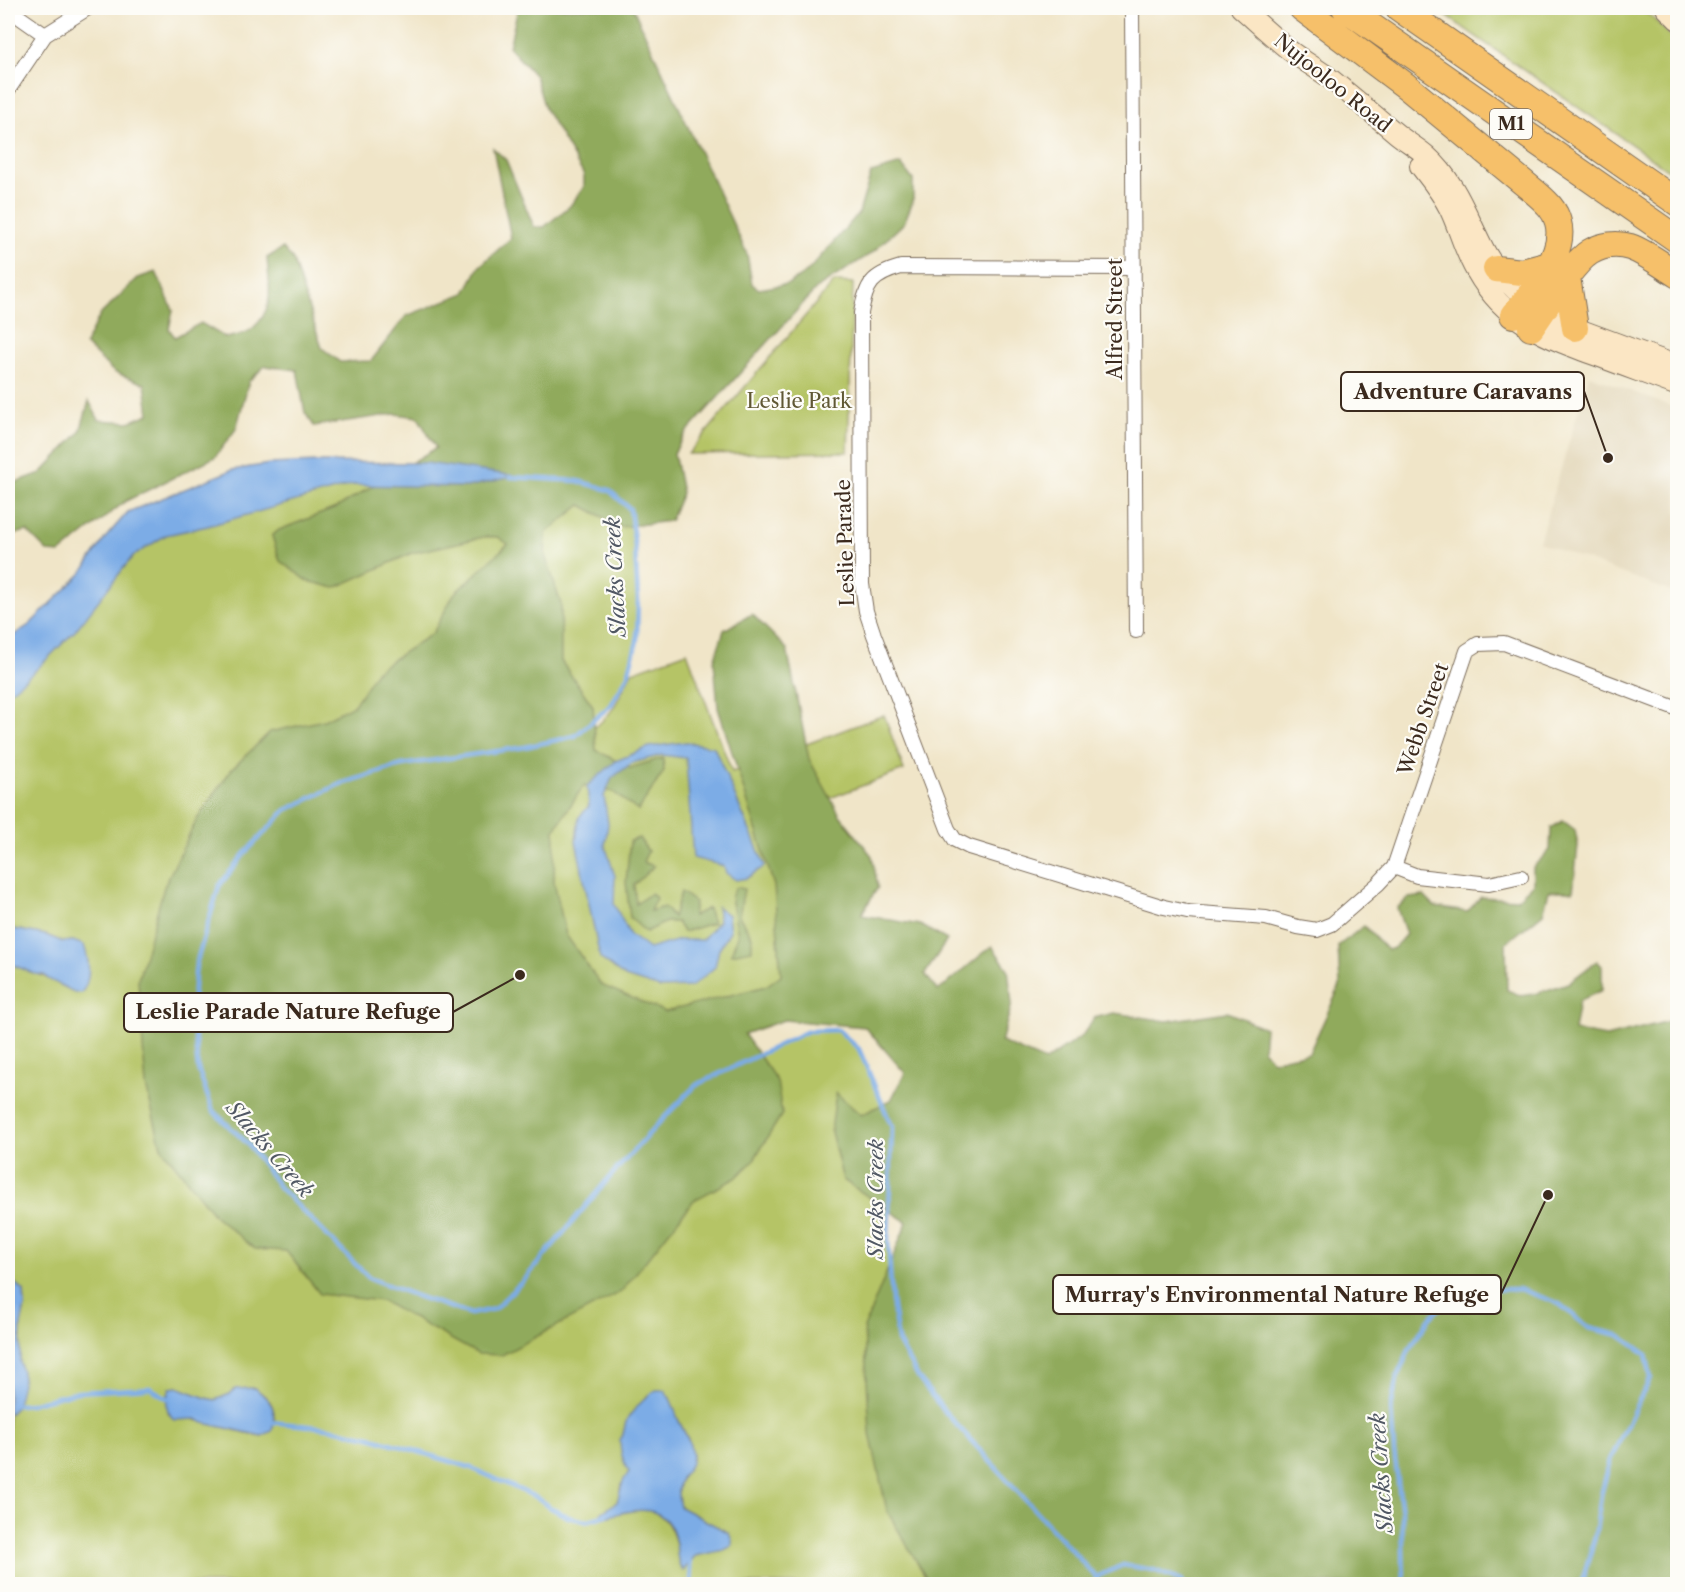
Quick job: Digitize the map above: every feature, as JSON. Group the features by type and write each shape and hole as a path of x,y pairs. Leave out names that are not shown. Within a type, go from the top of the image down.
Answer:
{"highway":[{"path":"1302,8 1406,86 1546,202 1556,216 1560,230 1557,251 1558,271 1575,328"},
{"name":"M1","path":"1345,8 1677,240"},
{"name":"M1","path":"1399,8 1677,202"},
{"path":"1528,314 1558,271 1610,245 1635,249 1677,276"},
{"path":"1496,268 1522,272 1558,271"}],"street":[{"path":"8,90 45,35 88,8"},
{"name":"Alfred Street","path":"1132,8 1136,631"},
{"name":"Nujooloo Road","path":"1241,8 1288,49 1326,76 1398,135"},
{"path":"1666,8 1677,20"},
{"path":"8,9 45,35"},
{"path":"1398,135 1426,156 1448,181 1465,208 1485,252 1528,314 1551,339 1677,386"},
{"path":"1398,135 1443,198 1469,257 1495,298 1528,314 1575,328 1677,366"},
{"name":"Leslie Parade","path":"1134,268 901,267 884,272 872,280 864,296 861,313 862,584 866,610 948,829 955,840 969,847 1164,907 1187,912 1266,918"},
{"name":"Webb Street","path":"1266,918 1317,930 1332,924 1394,867 1467,651 1479,644 1504,643 1677,709"},
{"path":"1394,867 1417,876 1489,884 1521,877"}],"shaded area":[{"path":"1589,375 1677,409 1677,594 1539,542"}],"green space":[{"path":"518,8 633,8 747,254 752,284 759,289 788,284 807,272 859,213 871,173 901,164 913,180 913,201 904,223 872,253 817,288 685,434 674,453 682,493 670,521 621,527 581,505 546,533 545,555 561,604 561,661 593,706 596,750 630,768 663,758 664,771 638,811 613,792 584,785 555,829 554,882 566,935 601,985 665,1012 766,986 781,975 774,886 718,708 714,661 724,630 752,614 787,649 809,759 840,815 872,856 878,887 861,915 920,925 947,940 925,974 938,991 992,946 1008,969 1012,1004 1001,1042 1045,1061 1082,1036 1094,1018 1114,1013 1167,1021 1227,1012 1265,1028 1263,1051 1273,1060 1309,1053 1340,986 1338,946 1364,926 1387,950 1394,948 1406,934 1397,908 1409,898 1424,896 1435,907 1467,912 1481,897 1517,899 1533,884 1533,867 1550,850 1551,828 1563,821 1575,830 1578,845 1573,891 1549,891 1543,913 1506,943 1507,990 1522,996 1538,993 1568,983 1597,961 1602,966 1602,990 1579,1001 1574,1031 1606,1037 1677,1019 1677,1574 1667,1584 930,1584 887,1511 870,1433 864,1328 907,1222 843,1180 831,1132 836,1093 861,1115 891,1100 905,1073 865,1027 784,1020 744,1034 777,1081 782,1114 753,1161 736,1178 694,1200 621,1292 502,1355 478,1354 382,1301 320,1294 286,1251 255,1249 215,1216 161,1147 146,1086 138,980 164,887 197,819 231,770 270,732 324,720 354,705 377,670 433,633 454,594 508,544 498,537 484,537 412,553 335,588 308,581 280,561 272,536 279,530 336,508 436,448 418,417 395,414 314,426 305,413 297,370 265,366 249,381 236,429 215,457 126,501 60,553 48,552 27,531 8,536 8,485 41,473 80,432 89,401 99,420 129,422 149,414 145,384 114,372 85,344 100,315 138,278 156,272 173,310 169,329 175,337 201,323 226,338 247,332 260,321 268,305 269,296 267,258 283,248 293,260 322,348 340,362 371,361 406,316 465,293 479,267 511,238 493,148 506,160 534,227 544,227 570,206 584,187 584,175 545,109 535,76 509,47"},
{"path":"1435,8 1638,8 1651,16 1677,43 1677,176"},
{"name":"Leslie Park","path":"834,282 853,283 848,452 688,454"},
{"path":"334,476 630,509 638,599 637,641 628,675 611,705 575,736 286,811 737,1066 808,1031 838,1030 859,1049 892,1127 888,1241 892,1300 1098,1584 8,1584 8,1414 12,1412 23,1379 20,1361 21,1325 25,1306 24,1291 8,1277 8,963 48,979 73,941 63,942 46,935 8,928 8,660 117,550","holes":["177,1387 215,1400 230,1394 235,1389 255,1388 270,1402 274,1411 275,1423 262,1436 168,1413 167,1398","648,1395 669,1396 690,1444 691,1461 679,1486 680,1507 729,1533 706,1553 695,1556 688,1563 678,1559 673,1534 660,1515 644,1509 601,1513 617,1502 620,1488 629,1472 626,1422"]},
{"path":"687,652 732,772 884,715 904,770 814,804 810,1010 695,1042 247,879 592,729 612,710 632,672"},
{"path":"639,838 648,851 643,862 654,866 634,885 636,904 651,893 656,898 650,911 664,907 673,917 681,892 695,902 693,916 708,908 713,923 683,932 677,922 666,922 646,932 630,918 626,882 630,841"},
{"path":"736,887 744,889 739,916 752,937 752,950 731,954 738,935 731,897"}],"water":[{"path":"427,463 516,476 467,487 352,485 208,526 166,535 133,556 75,631 35,671 8,693 8,639 29,625 81,574 106,537 128,512 232,470 269,464"},
{"path":"686,742 714,747 765,866 747,878 736,880 726,873 724,866 693,858 686,758 662,755 632,763 612,778 604,796 608,824 605,845 615,876 614,904 630,935 649,949 679,940 702,940 719,921 717,907 728,915 730,931 719,949 715,967 691,987 660,988 625,977 600,958 576,841 579,817 589,806 587,786 616,761 649,747"},
{"path":"8,928 84,945 88,976 81,993 74,992 44,975 35,974 8,963"},
{"path":"8,1277 24,1291 25,1306 21,1325 20,1361 23,1379 17,1405 8,1414"},
{"path":"177,1387 215,1400 230,1394 235,1389 255,1388 272,1406 274,1423 272,1431 262,1436 204,1423 196,1419 174,1420 167,1409 167,1401 170,1388"},
{"path":"656,1390 664,1390 669,1396 692,1451 691,1463 679,1486 680,1507 729,1533 732,1540 732,1546 724,1550 695,1556 683,1571 678,1561 672,1530 666,1520 658,1514 638,1510 602,1518 601,1513 617,1502 623,1481 629,1472 622,1457 620,1444 626,1422 639,1404"}],"waterway":[{"name":"Slacks Creek","path":"510,477 578,481 609,490 630,509 638,599 637,641 628,675 611,705 575,736 525,747 402,765 340,784 286,810 245,853 219,886 196,964 192,1010 198,1069 213,1111 248,1144 280,1188 369,1278 471,1314 494,1309 525,1279 608,1179 696,1085 808,1031 838,1030 859,1049 892,1127 888,1241 892,1300 898,1341 919,1379 946,1413 1096,1577 1098,1584"},
{"name":"Slacks Creek","path":"1404,1584 1402,1513 1391,1408 1397,1377 1410,1348 1429,1319 1454,1294 1479,1290 1519,1289 1558,1303 1589,1328 1619,1335 1646,1354 1651,1378 1610,1461 1601,1495 1595,1537 1582,1581 1578,1584"},
{"path":"17,1405 77,1392 150,1388 172,1399"},
{"path":"271,1422 328,1428 370,1437 469,1467 538,1498 568,1517 586,1521 606,1515"},
{"path":"689,1557 692,1584"},
{"path":"1096,1577 1123,1565 1154,1570 1182,1581 1184,1584"}],"place":[{"name":"Adventure Caravans","path":"1608,458"},
{"name":"Leslie Parade Nature Refuge","path":"520,975"},
{"name":"Murray's Environmental Nature Refuge","path":"1548,1195"}]}
